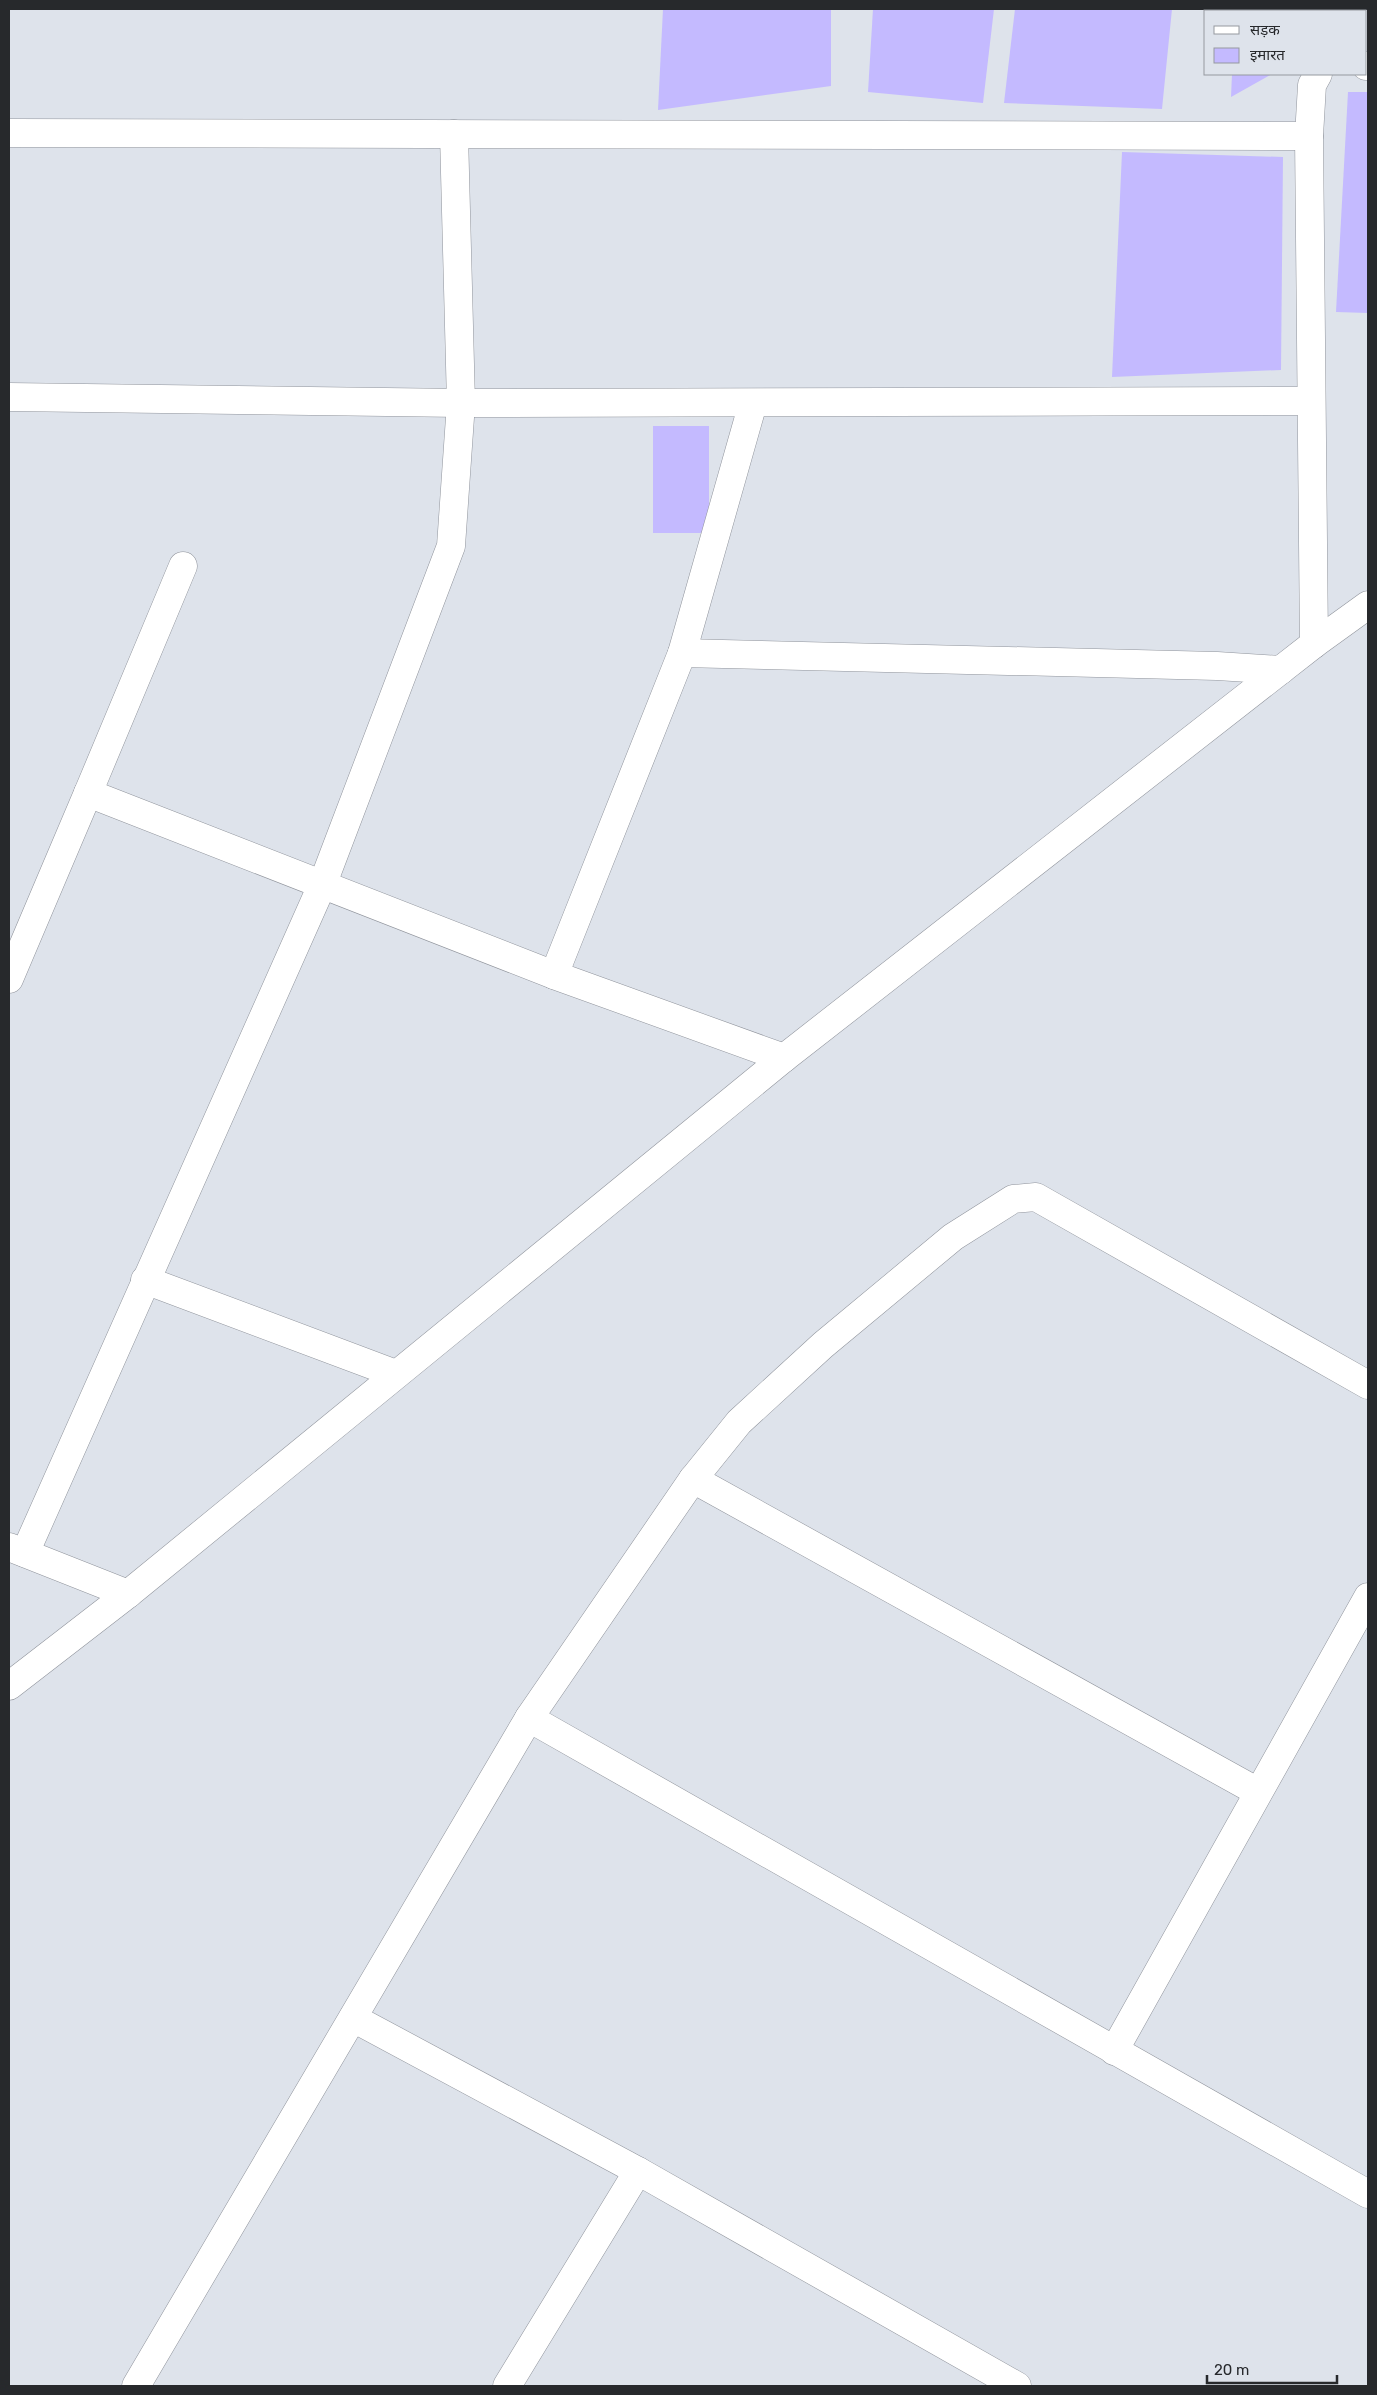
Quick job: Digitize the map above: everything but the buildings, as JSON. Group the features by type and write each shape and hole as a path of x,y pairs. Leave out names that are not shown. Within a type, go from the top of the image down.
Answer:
{"street":[{"path":"1314,644 1310,401 1309,136 1312,85 1317,75"},
{"path":"9,133 1309,136"},
{"path":"128,1594 17,1550 145,1280 322,883 451,546 461,404 454,134"},
{"path":"9,397 461,404 1310,401"},
{"path":"554,975 682,653 753,403"},
{"path":"9,979 183,566"},
{"path":"9,1686 128,1594 784,1058 1280,670 1368,605"},
{"path":"682,653 1217,666 1280,670"},
{"path":"88,793 554,975 784,1058"},
{"path":"136,2386 529,1718 693,1479 740,1422 823,1345 953,1237 1013,1199 1036,1197 1368,1385"},
{"path":"145,1280 396,1374"},
{"path":"693,1479 1258,1792"},
{"path":"1114,2051 1368,1597"},
{"path":"529,1718 1114,2051 1366,2189"},
{"path":"353,2018 638,2172 1017,2386"},
{"path":"507,2386 638,2172"}]}
